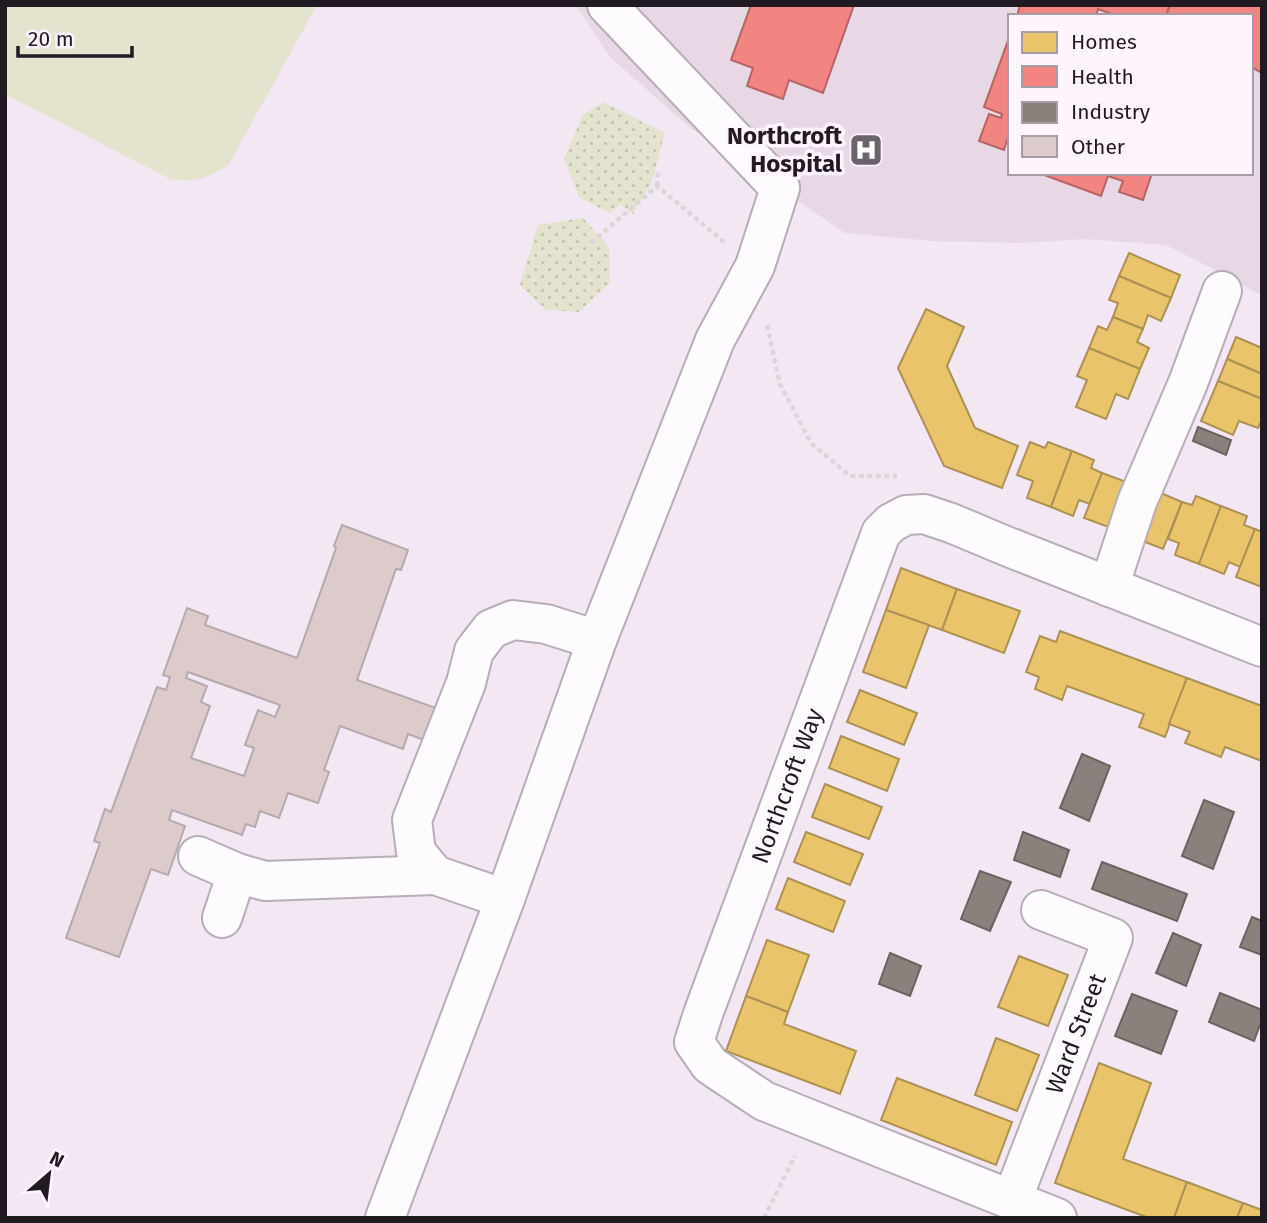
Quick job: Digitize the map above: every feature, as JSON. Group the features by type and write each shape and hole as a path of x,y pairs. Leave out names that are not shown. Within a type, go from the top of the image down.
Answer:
{"street":[{"path":"385,1218 505,899 597,640 715,340 755,266 780,188 607,5"},
{"path":"1109,587 1137,502 1188,383 1222,291"},
{"name":"Northcroft Way","path":"1057,1218 764,1101 710,1065 694,1042 702,1014 881,533 891,523 906,515 924,514 951,523 1262,647"},
{"path":"435,875 416,852 412,820 466,683 474,651 491,629 513,621 546,624 597,640"},
{"path":"198,856 237,873 265,881 435,875 505,899"},
{"path":"222,918 237,873"},
{"name":"Ward Street","path":"1012,1200 1113,938 1041,911"}],"path":[{"path":"591,243 657,186 658,170"},
{"path":"657,186 755,266 780,384 811,443 850,476 904,476"},
{"path":"764,1218 813,1121"}],"shaded area":[{"name":"Northcroft Hospital","path":"576,5 1262,5 1262,296 1166,245 1084,239 1023,243 933,241 845,233 689,127 609,56"}],"green space":[{"path":"5,5 317,5 228,166 207,176 187,181 170,179 5,94"},
{"path":"603,102 665,133 652,181 633,214 621,205 609,213 579,197 564,159 583,115"},
{"path":"583,218 609,247 610,283 579,312 546,310 520,285 538,225"}],"building: Homes":[{"path":"1129,253 1180,275 1171,298 1119,276"},
{"path":"1119,276 1171,298 1161,321 1148,315 1143,329 1113,317 1118,303 1109,300"},
{"path":"926,309 964,327 947,366 975,428 1018,446 1002,488 944,466 898,368"},
{"path":"1113,317 1143,329 1137,342 1149,348 1140,369 1089,348 1098,326 1107,330"},
{"path":"1236,337 1262,348 1262,374 1227,359"},
{"path":"1089,348 1140,369 1128,399 1116,394 1106,419 1076,407 1087,380 1077,376"},
{"path":"1227,359 1262,374 1262,399 1218,381"},
{"path":"1218,381 1262,399 1262,419 1258,428 1239,421 1233,435 1201,421"},
{"path":"1030,442 1045,448 1048,442 1072,451 1051,507 1027,498 1033,481 1017,475"},
{"path":"1072,451 1094,460 1091,468 1102,473 1090,504 1079,500 1073,516 1051,507"},
{"path":"1102,473 1132,484 1114,529 1084,518"},
{"path":"1154,490 1182,502 1163,549 1135,538"},
{"path":"1196,496 1221,506 1199,564 1175,555 1179,543 1168,539 1182,502 1192,505"},
{"path":"1221,506 1247,516 1244,525 1255,529 1240,567 1229,562 1224,574 1199,564"},
{"path":"1255,529 1262,532 1262,587 1236,577"},
{"path":"901,568 957,589 942,630 886,610"},
{"path":"957,589 1020,611 1004,653 942,630"},
{"path":"886,610 929,625 906,688 863,672"},
{"path":"1060,631 1187,678 1165,737 1139,727 1144,714 1067,686 1062,700 1035,689 1039,677 1026,672 1040,636 1056,642"},
{"path":"1187,678 1262,706 1262,761 1225,747 1221,757 1185,743 1190,732 1169,724"},
{"path":"860,690 917,713 904,745 847,722"},
{"path":"841,736 899,759 887,791 829,768"},
{"path":"825,784 882,807 869,839 812,817"},
{"path":"806,832 863,854 850,885 794,862"},
{"path":"788,878 845,901 833,932 776,909"},
{"path":"767,940 809,955 788,1012 746,996"},
{"path":"1019,956 1068,975 1048,1026 998,1007"},
{"path":"746,996 788,1012 784,1024 856,1051 840,1094 726,1051"},
{"path":"996,1038 1039,1055 1017,1111 975,1095"},
{"path":"1099,1063 1151,1083 1123,1159 1187,1182 1174,1218 1149,1218 1055,1183"},
{"path":"897,1078 1012,1122 996,1165 881,1120"},
{"path":"1187,1182 1243,1203 1237,1218 1174,1218"},
{"path":"1243,1203 1262,1210 1262,1218 1237,1218"}],"building: Health":[{"path":"751,5 854,5 823,93 789,80 783,99 747,86 753,68 731,60"},
{"path":"1020,5 1170,5 1167,14 1112,14 1098,9 1097,14 1018,14"},
{"path":"1170,5 1262,5 1262,73 1253,68 1253,14 1167,14"},
{"path":"1008,41 1008,141 1004,150 979,141 989,114 1001,118 1002,114 984,107"},
{"path":"1044,175 1108,175 1101,196"},
{"path":"1151,175 1143,200 1119,192 1123,181 1108,176"}],"building: Industry":[{"path":"1198,427 1231,440 1226,455 1193,441"},
{"path":"1082,754 1110,766 1089,821 1060,808"},
{"path":"1204,800 1234,812 1213,869 1182,856"},
{"path":"1023,832 1069,850 1060,877 1014,860"},
{"path":"1102,862 1187,894 1177,921 1092,889"},
{"path":"980,871 1011,882 990,931 961,919"},
{"path":"1252,917 1262,921 1262,955 1240,947"},
{"path":"1173,933 1201,945 1186,986 1156,973"},
{"path":"890,953 921,966 910,996 879,984"},
{"path":"1220,993 1262,1010 1262,1019 1254,1041 1209,1022"},
{"path":"1132,994 1177,1011 1161,1054 1115,1036"}],"building: Other":[{"path":"342,525 408,550 401,570 396,569 357,680 436,708 424,740 408,734 403,749 340,726 324,770 329,772 318,803 288,793 279,818 260,811 255,827 246,824 242,835 172,810 169,820 185,826 168,875 151,869 119,957 66,938 100,843 94,841 105,809 111,812 157,687 166,690 170,677 163,675 187,608 208,616 205,625 297,658 336,548 334,546","holes":["188,672 280,705 275,717 258,710 245,745 254,748 244,776 191,758 210,706 201,702 207,686 186,678"]}],"place":[{"name":"Northcroft Hospital","path":"866,150"}]}
